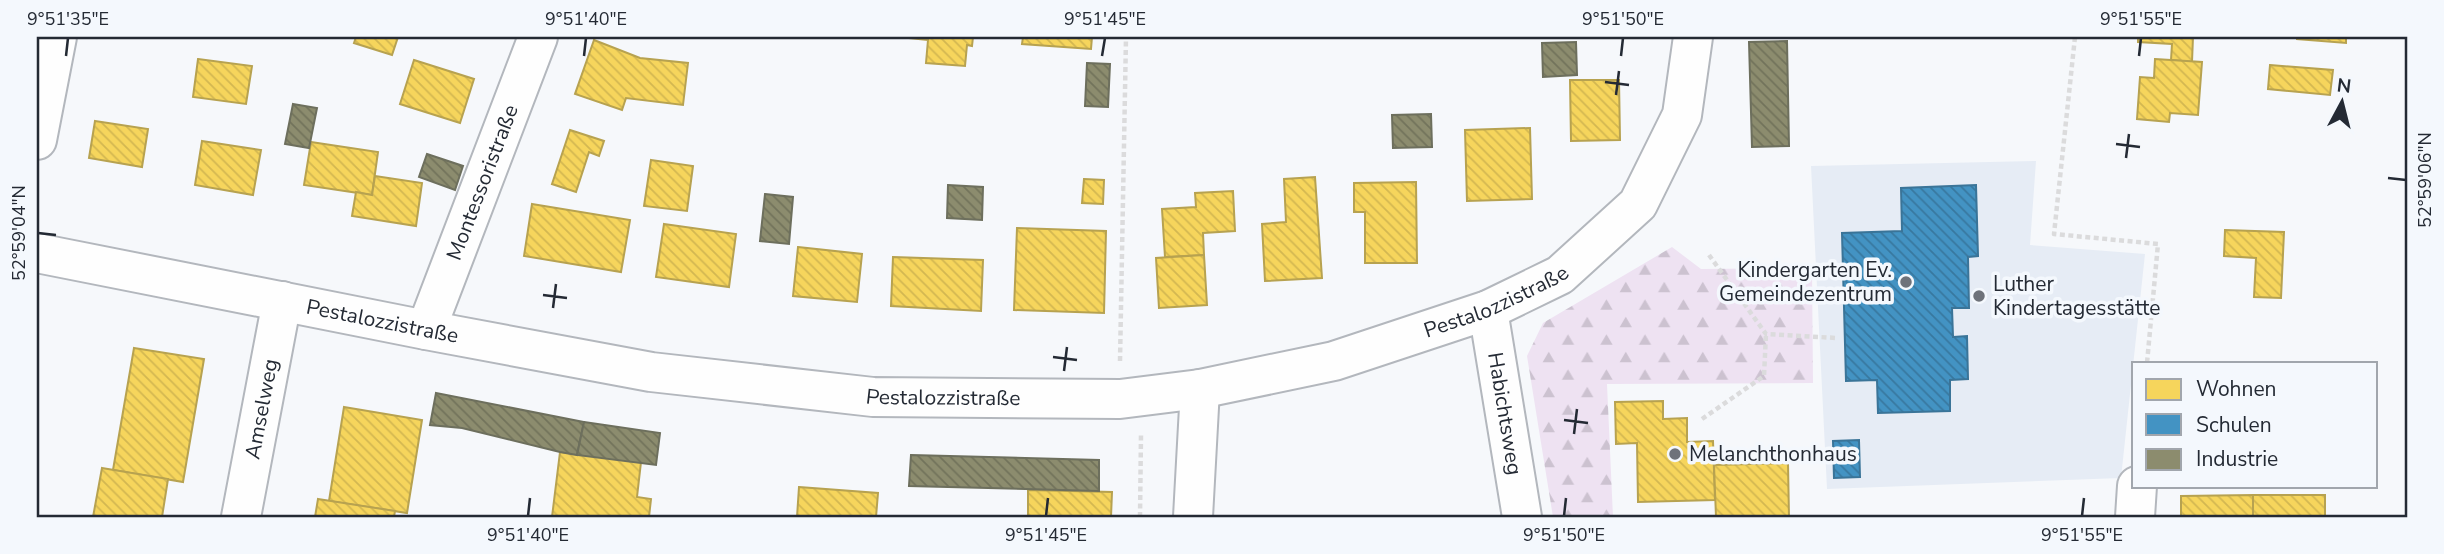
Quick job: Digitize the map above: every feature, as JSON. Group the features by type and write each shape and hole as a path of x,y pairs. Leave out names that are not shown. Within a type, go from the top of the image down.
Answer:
{"street":[{"path":"37,140 57,37"},
{"name":"Montessoristraße","path":"426,330 538,37"},
{"name":"Pestalozzistraße","path":"37,253 651,372 873,397 1131,398 1200,389 1334,361 1488,310 1560,275 1638,204 1682,115 1693,37"},
{"name":"Amselweg","path":"241,517 282,302"},
{"name":"Habichtsweg","path":"1488,310 1522,517"},
{"path":"1193,517 1200,389"},
{"path":"2135,517 2137,488"}],"path":[{"path":"1126,37 1131,398 1140,517"},
{"path":"2074,37 2054,234 2158,244 2147,362"},
{"path":"1702,419 1764,376 1766,334 1709,255"},
{"path":"1766,334 1838,338"}],"shaded area":[{"name":"Luther Kindertagesstätte","path":"2036,161 2030,245 2145,254 2121,478 1827,489 1811,166"}],"green space":[{"path":"1672,247 1701,269 1812,268 1813,383 1607,384 1613,517 1553,517 1527,356 1543,323"}],"building: Wohnen":[{"path":"356,37 398,37 392,55 354,43"},
{"path":"899,37 973,37 972,46 967,45 965,66 926,63 928,40"},
{"path":"1023,37 1092,37 1091,49 1022,44"},
{"path":"2138,37 2193,37 2192,62 2171,60 2172,44 2138,42"},
{"path":"2346,37 2346,43 2297,39"},
{"path":"594,40 640,58 688,63 683,105 626,98 622,110 575,94"},
{"path":"198,59 252,66 246,104 193,97"},
{"path":"2155,59 2202,62 2198,115 2170,113 2169,122 2137,119 2140,77 2154,78"},
{"path":"414,60 474,79 460,123 400,104"},
{"path":"2270,65 2333,70 2330,95 2268,89"},
{"path":"1570,80 1619,80 1620,140 1571,141"},
{"path":"95,121 148,129 142,167 89,158"},
{"path":"1530,128 1532,199 1467,201 1465,130"},
{"path":"570,130 604,141 599,156 589,152 576,192 552,184"},
{"path":"202,141 261,150 253,195 195,185"},
{"path":"311,142 378,152 372,195 304,185"},
{"path":"651,160 693,166 687,211 644,206"},
{"path":"375,176 422,183 416,226 352,216 356,192 372,195"},
{"path":"1315,177 1322,278 1265,281 1262,224 1286,222 1284,179"},
{"path":"1084,179 1104,180 1103,204 1082,203"},
{"path":"1416,182 1417,263 1365,263 1365,212 1354,212 1354,183"},
{"path":"1233,191 1235,231 1203,233 1204,255 1165,257 1162,209 1196,207 1195,193"},
{"path":"532,204 630,220 621,272 524,256"},
{"path":"664,224 736,234 729,287 656,277"},
{"path":"1017,228 1106,231 1104,313 1014,310"},
{"path":"2225,230 2284,232 2281,298 2254,297 2256,258 2224,256"},
{"path":"798,247 862,254 857,302 793,296"},
{"path":"1204,255 1207,305 1159,308 1156,258"},
{"path":"893,257 983,260 981,311 891,306"},
{"path":"134,348 204,359 183,482 113,470"},
{"name":"Melanchthonhaus","path":"1663,401 1663,419 1687,418 1687,442 1713,441 1715,500 1638,502 1637,443 1616,444 1615,402"},
{"path":"344,407 422,420 407,513 329,501"},
{"path":"560,452 641,462 637,497 651,499 649,517 552,517"},
{"path":"1788,463 1789,517 1716,517 1714,465"},
{"path":"102,468 168,479 162,517 93,517"},
{"path":"799,487 878,493 876,517 797,517"},
{"path":"1028,490 1112,492 1111,517 1028,517"},
{"path":"2253,495 2253,517 2181,517 2181,496"},
{"path":"2253,495 2325,495 2325,517 2253,517"},
{"path":"318,499 395,511 394,517 315,517"}],"building: Schulen":[{"name":"Kindergarten Ev. Gemeindezentrum","path":"1976,185 1978,256 1968,257 1969,308 1952,308 1953,337 1967,336 1968,379 1950,380 1950,411 1878,413 1877,380 1846,381 1842,233 1902,231 1901,188"},
{"path":"1859,440 1860,477 1834,478 1833,441"}],"building: Industrie":[{"path":"1787,41 1789,146 1752,147 1749,42"},
{"path":"1576,42 1577,75 1543,77 1542,43"},
{"path":"1087,63 1110,64 1108,107 1085,106"},
{"path":"293,104 317,108 309,148 285,144"},
{"path":"1431,114 1432,147 1393,148 1392,115"},
{"path":"427,154 463,166 455,190 419,177"},
{"path":"948,185 983,187 982,220 947,218"},
{"path":"765,194 793,197 789,244 760,241"},
{"path":"436,393 584,422 577,455 462,428 430,425"},
{"path":"584,422 660,433 656,465 577,455"},
{"path":"911,455 1099,460 1099,491 909,486"}],"place":[{"name":"Kindergarten Ev. Gemeindezentrum","path":"1906,282"},
{"name":"Luther Kindertagesstätte","path":"1979,296"},
{"name":"Melanchthonhaus","path":"1675,454"}]}
